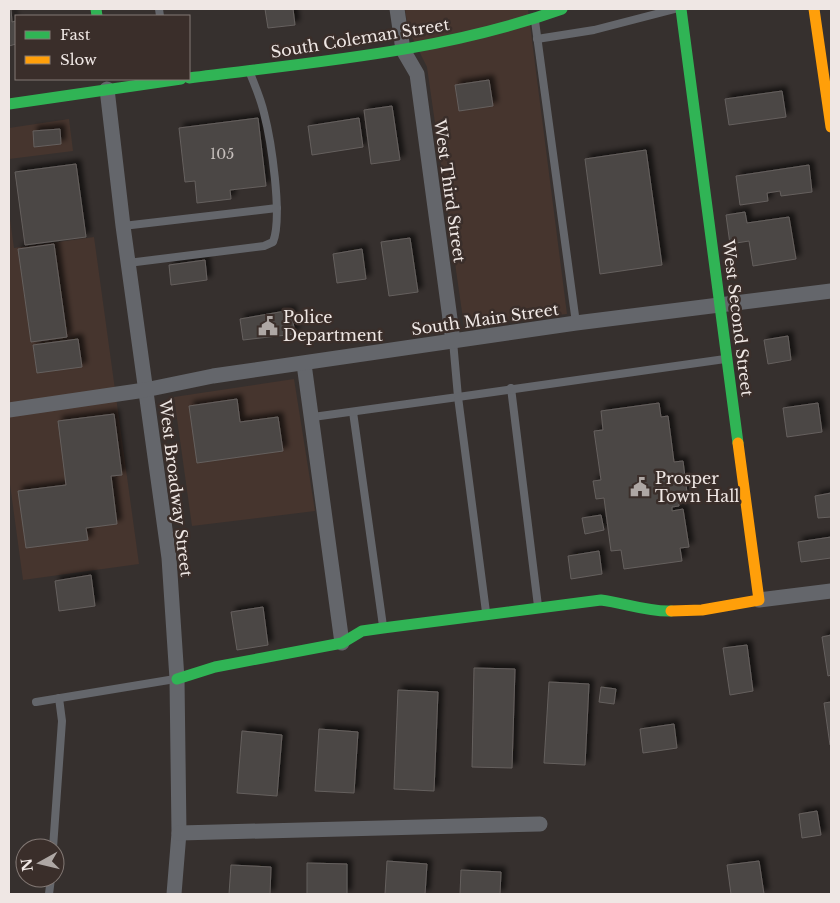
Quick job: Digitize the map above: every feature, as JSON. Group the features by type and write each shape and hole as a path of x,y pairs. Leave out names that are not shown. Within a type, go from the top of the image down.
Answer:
{"street":[{"path":"397,9 403,50"},
{"name":"South Coleman Street","path":"190,78 403,50 494,31 562,9"},
{"name":"West Second Street","path":"681,9 759,600"},
{"path":"814,9 831,127"},
{"name":"West Third Street","path":"403,50 417,74 453,341"},
{"path":"9,104 106,84 169,80"},
{"name":"West Broadway Street","path":"106,84 123,226 169,558 177,679 179,833 174,894"},
{"name":"South Main Street","path":"9,410 145,390 213,376 576,323 831,291"},
{"path":"304,364 342,643"},
{"path":"177,679 215,667 342,643 362,631 486,614 601,600 619,602 657,612 702,610 759,600 831,592"},
{"path":"179,833 540,824"}],"lane":[{"path":"538,39 594,30 675,9"},
{"path":"534,19 576,323"},
{"path":"128,263 264,246 273,242 277,233 270,142 264,112 249,70"},
{"path":"123,226 276,208"},
{"path":"453,341 458,397 486,614"},
{"path":"312,417 727,358"},
{"path":"511,388 538,608"},
{"path":"353,412 383,628"},
{"path":"36,702 177,679"},
{"path":"54,838 62,721 59,698"}],"shaded area":[{"path":"405,9 528,9 567,314 464,326 427,67 408,29"},
{"path":"69,119 73,151 9,159 9,128"},
{"path":"9,212 14,248 94,237 139,564 23,580 9,477"},
{"path":"294,379 315,511 192,526 174,397"}],"building":[{"path":"9,9 11,9 12,22 15,21 15,44 9,46"},
{"path":"265,9 293,9 295,25 268,28"},
{"path":"489,80 493,106 459,111 455,85"},
{"path":"782,91 786,117 729,125 725,99"},
{"path":"392,106 400,160 371,164 364,110"},
{"path":"258,118 266,186 230,190 231,199 197,203 195,181 185,182 179,128"},
{"path":"359,118 363,147 312,155 308,126"},
{"path":"60,129 61,144 34,147 33,131"},
{"path":"646,150 662,265 600,274 585,159"},
{"path":"76,164 86,237 25,245 15,172"},
{"path":"809,165 812,192 781,196 780,191 767,193 768,201 740,205 736,176"},
{"path":"745,212 747,223 789,217 796,259 753,266 749,241 730,244 726,215"},
{"path":"410,238 418,292 389,296 381,242"},
{"path":"54,244 67,337 31,342 18,249"},
{"path":"362,249 366,279 337,283 333,254"},
{"path":"205,260 207,280 171,285 169,265"},
{"name":"Police Department","path":"291,310 295,334 243,340 240,319"},
{"path":"788,336 791,360 768,364 764,340"},
{"path":"78,339 82,367 37,373 33,345"},
{"path":"237,399 240,422 278,417 283,451 197,463 189,406"},
{"name":"Prosper Town Hall","path":"659,403 661,417 668,416 674,462 683,461 687,493 678,495 679,506 672,507 672,511 683,509 689,547 680,548 682,561 624,569 621,550 611,551 604,498 596,499 593,481 601,480 594,431 603,430 601,411"},
{"path":"818,403 822,432 787,437 783,408"},
{"path":"114,414 122,475 111,476 117,524 86,528 88,540 26,548 18,491 66,485 58,421"},
{"path":"831,493 831,517 818,518 815,496"},
{"path":"601,515 604,530 585,534 582,518"},
{"path":"831,537 831,558 801,562 798,542"},
{"path":"599,551 602,574 571,579 568,556"},
{"path":"91,575 95,606 59,611 55,581"},
{"path":"263,607 268,645 237,650 231,612"},
{"path":"831,635 831,675 828,676 822,637"},
{"path":"747,645 753,691 730,695 723,648"},
{"path":"474,668 515,669 512,768 472,767"},
{"path":"549,682 589,684 585,765 544,763"},
{"path":"601,687 616,689 614,704 599,702"},
{"path":"398,690 438,692 434,791 394,789"},
{"path":"831,702 831,745 830,745 824,703"},
{"path":"674,724 677,748 643,753 640,729"},
{"path":"319,729 358,732 354,793 315,791"},
{"path":"242,731 282,735 277,796 237,793"},
{"path":"817,811 821,835 802,838 799,814"},
{"path":"387,861 427,864 425,894 385,894"},
{"path":"759,861 764,894 731,894 727,865"},
{"path":"307,863 347,864 347,894 307,894"},
{"path":"231,865 271,867 270,894 229,894"},
{"path":"461,870 501,872 500,894 460,894"}],"traffic: fast":[{"path":"96,9 97,15"},
{"path":"190,78 377,54 424,46 517,24 562,9"},
{"path":"681,9 738,443"},
{"path":"9,104 174,80"},
{"path":"177,679 215,667 342,643 362,631 383,628 601,600 653,610 671,611"}],"traffic: slow":[{"path":"814,9 831,127"},
{"path":"671,611 702,610 759,600 738,443"}],"place":[{"name":"Police Department","path":"268,326"},
{"name":"Prosper Town Hall","path":"640,487"}]}
